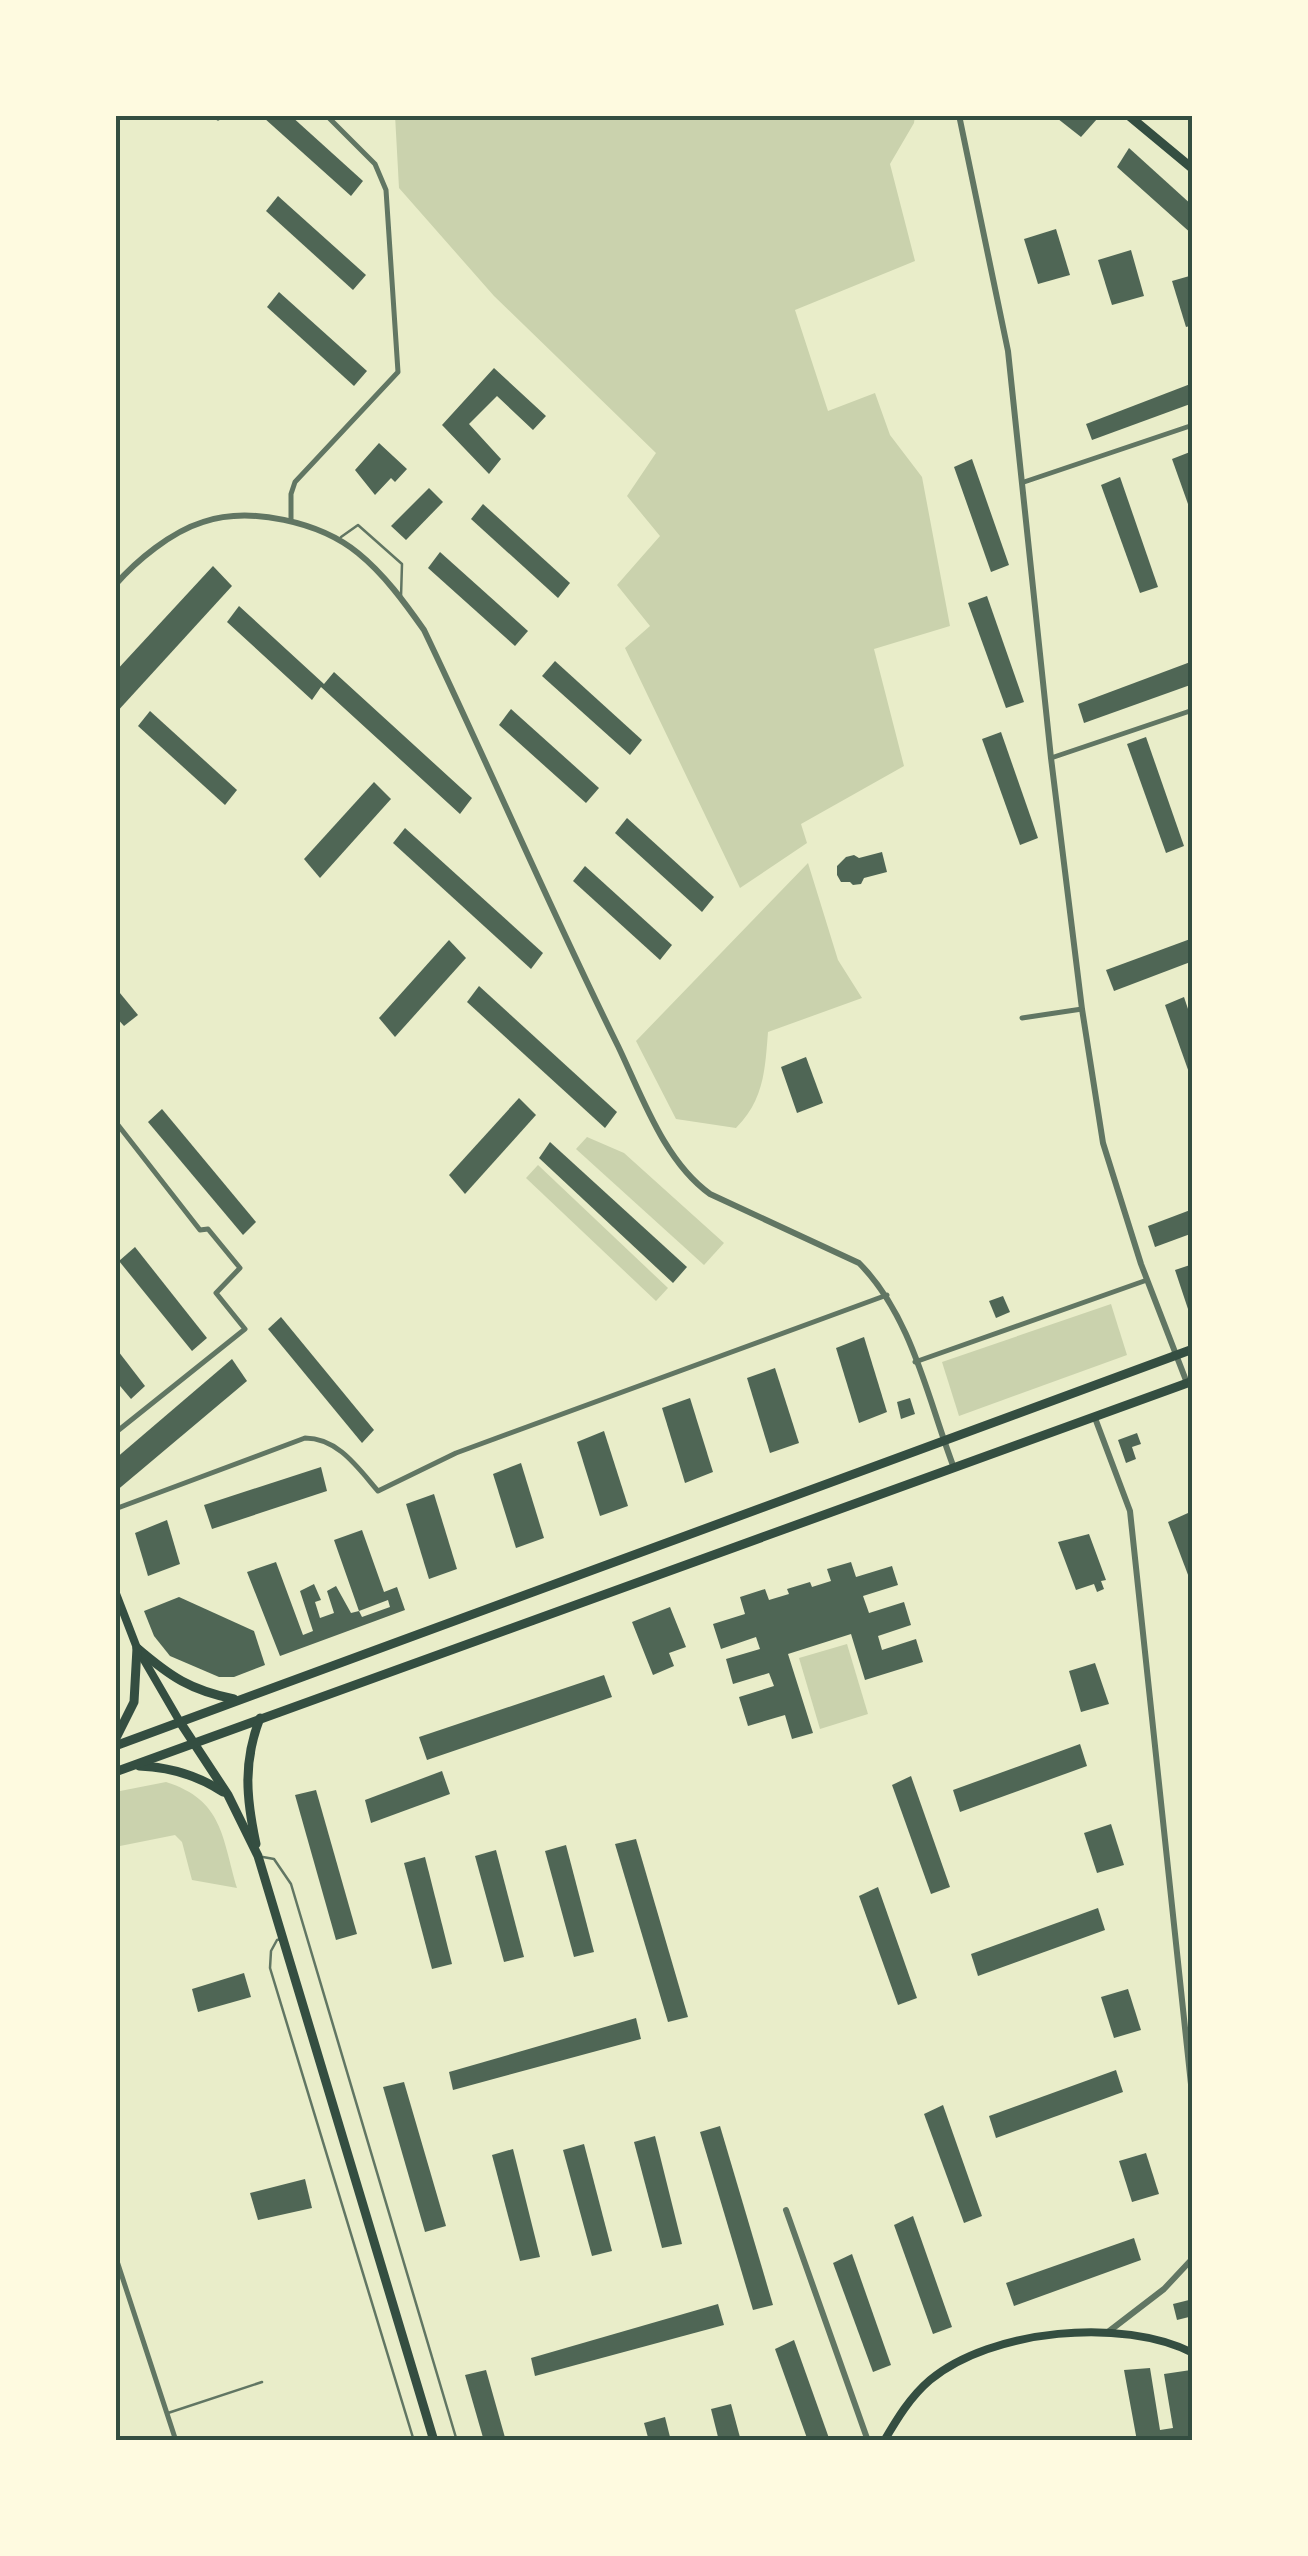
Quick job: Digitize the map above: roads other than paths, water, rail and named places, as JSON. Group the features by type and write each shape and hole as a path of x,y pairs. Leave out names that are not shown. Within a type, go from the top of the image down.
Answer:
{"main road":[{"path":"1128,115 1193,170"},
{"path":"115,1743 1193,1349"},
{"path":"118,1771 1190,1382"},
{"path":"115,1591 137,1648 228,1795 258,1856"},
{"path":"137,1648 181,1683 238,1700"},
{"path":"115,1743 134,1702 137,1648"},
{"path":"260,1718 247,1758 258,1856 434,2441"},
{"path":"118,1771 139,1766 172,1768 208,1782 228,1795"},
{"path":"884,2441 917,2392 962,2359 1013,2343 1108,2332 1151,2337 1193,2353"}],"street":[{"path":"292,520 291,494 295,482 398,372 386,190 375,164 326,115"},
{"path":"960,115 1008,351 1051,758 1103,1142 1147,1280 1190,1382"},
{"path":"1024,482 1193,424"},
{"path":"115,585 164,542 204,521 265,516 292,520 357,552 401,598 424,630 652,1118 688,1175 724,1202 859,1264 887,1294 954,1469"},
{"path":"1051,758 1193,710"},
{"path":"1022,1018 1082,1009"},
{"path":"115,1127 118,1125 200,1230 208,1229 240,1268 216,1292 244,1329 115,1433"},
{"path":"916,1362 1147,1280"},
{"path":"115,1509 305,1438 320,1438 335,1446 378,1491 456,1454 887,1294"},
{"path":"1096,1418 1130,1512 1190,2037 1193,2104"},
{"path":"786,2210 868,2441"},
{"path":"115,2255 176,2441"},
{"path":"1108,2332 1164,2289 1193,2258"}],"lane":[{"path":"336,540 358,525 402,564 401,598"},
{"path":"258,1856 274,1858 291,1884 457,2441"},
{"path":"283,1938 277,1940 271,1951 270,1968 414,2441"},
{"path":"167,2414 262,2382"}]}
